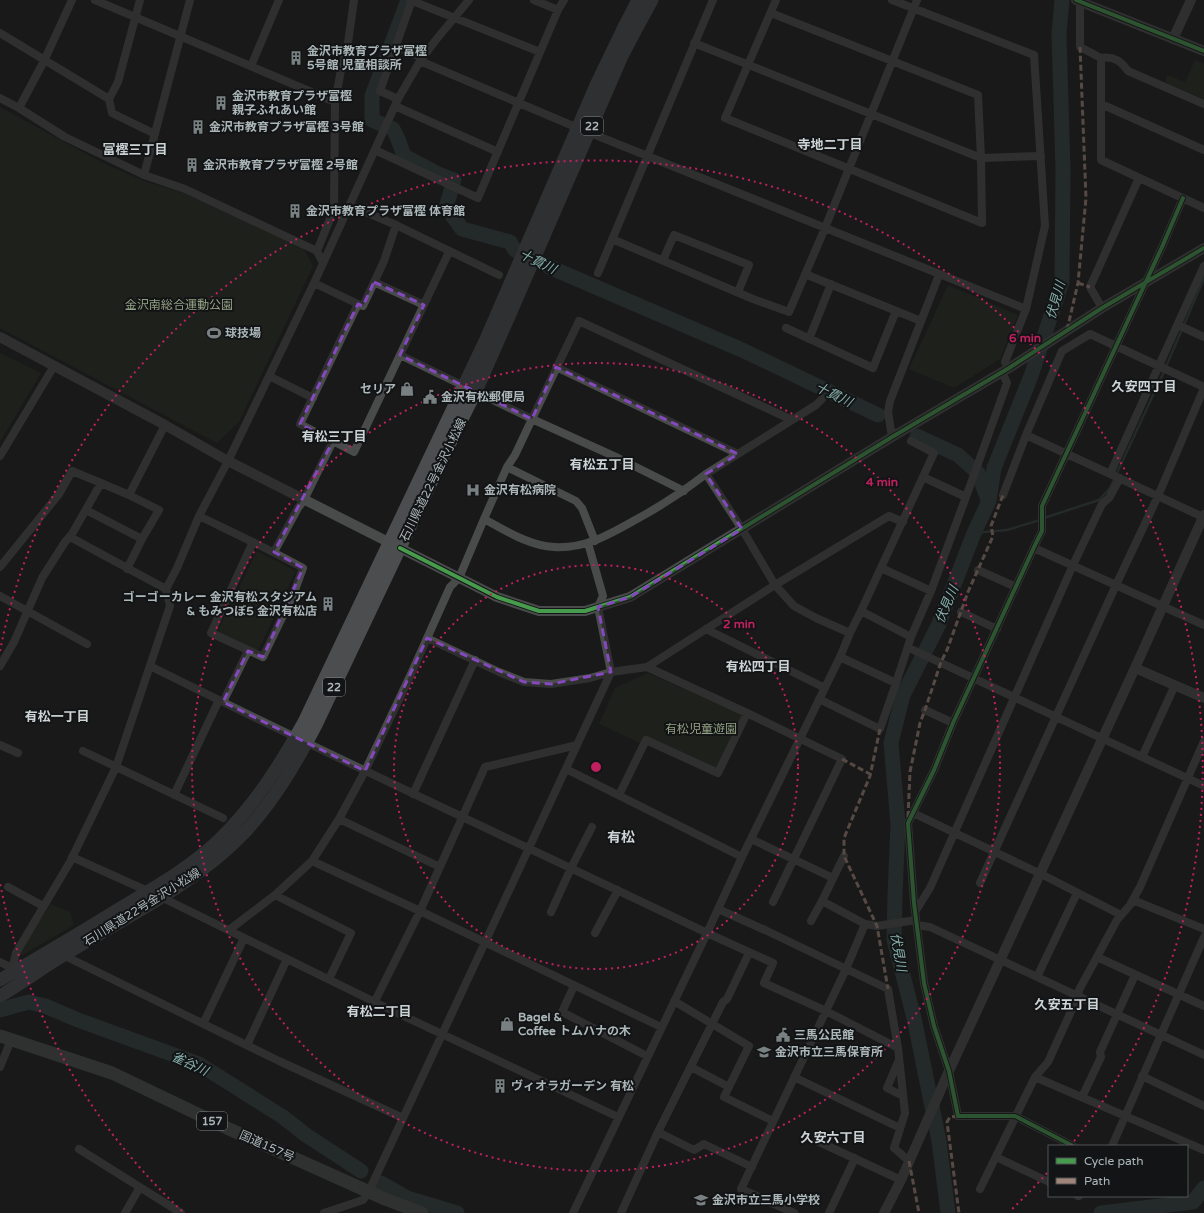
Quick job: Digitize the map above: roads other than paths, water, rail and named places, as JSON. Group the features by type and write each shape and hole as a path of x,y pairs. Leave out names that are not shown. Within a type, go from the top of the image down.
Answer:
{"highway":[{"name":"国道157号","path":"6,1038 112,1073 228,1128 422,1213"}],"main road":[{"name":"石川県道22号金沢小松線","path":"583,130 607,60 638,0"},
{"name":"石川県道22号金沢小松線","path":"0,996 192,878 243,833 257,818 285,780 301,739 304,722 394,545 476,391 528,256 583,130 652,0"},
{"name":"石川県道22号金沢小松線","path":"394,545 463,385 528,256"},
{"name":"石川県道22号金沢小松線","path":"8,974 148,891 196,859 224,835 253,803 283,760 301,739"}],"street":[{"path":"19,108 44,61 72,0"},
{"path":"95,0 334,102"},
{"path":"140,0 118,82 109,99 112,113 155,134"},
{"path":"144,175 190,0"},
{"path":"251,66 279,0"},
{"path":"317,250 334,209 334,102 347,50 354,0"},
{"path":"498,152 396,102 380,91 411,0 540,52"},
{"path":"8,974 16,953 72,857 116,767 170,606 166,589 177,568 199,516 228,461 314,283 396,102 422,60 469,0"},
{"path":"534,0 558,10"},
{"path":"375,150 478,198 558,10 564,0"},
{"path":"598,273 713,0"},
{"path":"771,13 978,96 982,223 725,118 776,0"},
{"path":"819,699 880,729 909,648 911,637 931,590 980,461 1007,383 1005,362 1026,309 1045,226 1034,55 892,0"},
{"path":"612,239 789,312 825,228 917,0"},
{"path":"1173,39 1190,0"},
{"path":"1204,51 1079,1 1080,47 1101,58 1108,56 1120,60 1128,71 1204,104"},
{"path":"0,33 109,99"},
{"path":"694,43 981,158 1040,156"},
{"path":"396,47 422,60 583,130 1026,309"},
{"path":"1101,58 1102,160 1204,208"},
{"path":"0,98 19,108 65,137 144,175 185,189 317,250 323,263"},
{"path":"1101,104 1204,150"},
{"path":"1102,308 1090,287 1139,178"},
{"path":"1071,1145 1015,1116 958,1116 949,1071 934,1026 924,983 915,912 908,823 934,770 953,723 1042,531 1042,506 1146,282 1183,198"},
{"path":"349,205 396,225 499,275"},
{"path":"334,209 345,214"},
{"path":"314,283 363,306 384,261 396,225"},
{"path":"663,260 674,235 749,266 738,292"},
{"path":"0,337 165,425 228,461 497,598 539,611 586,611 630,597 1006,370 1102,308 1204,248"},
{"path":"358,304 300,424 354,452 449,252"},
{"path":"915,912 930,888 1073,564 1102,504 1109,498 1115,476 1200,283 1204,266"},
{"path":"806,274 921,321"},
{"path":"892,438 888,412 890,401 939,275"},
{"path":"374,282 424,306"},
{"path":"810,339 830,284"},
{"path":"786,328 873,368 896,310"},
{"path":"229,930 275,895 312,861 339,819 365,771 450,587 459,578 507,467 515,455 579,320 792,420"},
{"path":"1181,326 1204,337"},
{"path":"980,883 1116,584 1158,496 1204,388 1163,367 1090,334 1062,351 1026,435 1003,495"},
{"path":"400,355 532,419 618,458 684,491"},
{"path":"0,456 54,366"},
{"path":"556,367 738,454"},
{"path":"269,376 313,398"},
{"path":"484,519 527,540 542,545 554,547 580,546 602,539 684,491 706,474 816,405 822,399"},
{"path":"129,496 165,425"},
{"path":"884,1213 901,1180 949,1071 1203,520 1158,496 1026,435"},
{"path":"574,1213 742,857 840,657 934,453 910,440"},
{"path":"274,552 304,500 333,441"},
{"path":"324,1213 363,1200 369,1191 611,672 598,607 603,596 582,508 576,501 507,467"},
{"path":"0,567 58,494 72,471 102,483 159,510 127,569"},
{"path":"706,474 742,529 775,585 794,606 816,618 850,633"},
{"path":"922,477 966,497"},
{"path":"0,666 14,642 42,578 70,537 102,483"},
{"path":"86,510 142,539"},
{"path":"199,516 274,552 303,568 293,595 263,657 211,633 253,542"},
{"path":"427,638 499,672 524,682 551,684 582,680 611,672 647,667 775,585 889,516 902,522"},
{"path":"70,537 166,589"},
{"path":"1034,548 1073,564 1204,625"},
{"path":"881,568 931,590"},
{"path":"978,570 1016,587"},
{"path":"0,596 87,644"},
{"path":"861,611 911,637"},
{"path":"961,612 997,629"},
{"path":"706,629 825,688"},
{"path":"909,648 1204,786"},
{"path":"174,795 248,651"},
{"path":"840,657 896,683"},
{"path":"413,794 474,660"},
{"path":"150,666 413,794 529,847 749,953 773,963 764,983 826,1011 898,1048"},
{"path":"647,667 800,738 843,756 773,902"},
{"path":"1136,668 1204,698"},
{"path":"1142,757 1175,685"},
{"path":"925,710 953,723"},
{"path":"619,796 646,740 718,773 747,713"},
{"path":"980,1189 1035,1077 1048,1062 1078,996 1079,990 1117,920 1133,900 1140,887 1204,741"},
{"path":"0,745 18,753"},
{"path":"375,1002 420,911 485,767 577,745"},
{"path":"84,751 223,818"},
{"path":"566,769 742,857"},
{"path":"913,813 1041,874 1121,915"},
{"path":"339,819 440,867"},
{"path":"551,912 592,827"},
{"path":"751,839 833,878"},
{"path":"811,921 844,856"},
{"path":"72,857 161,897 375,1002 618,1117"},
{"path":"312,861 420,911 661,1027"},
{"path":"8,887 43,906"},
{"path":"595,933 618,890"},
{"path":"1037,977 1077,893"},
{"path":"275,895 351,933 329,979"},
{"path":"1133,900 1204,928"},
{"path":"822,901 865,924 877,926 917,923 930,927 1204,1055"},
{"path":"718,910 888,989 898,1048 905,1113 894,1148 909,1161"},
{"path":"794,1213 741,1189 846,969 865,924"},
{"path":"1112,1145 1204,937"},
{"path":"203,1024 244,938"},
{"path":"621,1213 658,1132 723,1002 727,999 749,953"},
{"path":"63,956 279,1061 403,1118"},
{"path":"1097,957 1204,1006"},
{"path":"248,1045 287,959"},
{"path":"0,962 8,974"},
{"path":"1082,1097 1101,1057 1100,1052 1116,1014 1135,975"},
{"path":"574,986 562,1012 647,1056"},
{"path":"674,1001 749,1046 724,1097 773,1121"},
{"path":"0,1067 6,1038"},
{"path":"899,1060 886,1088 903,1096"},
{"path":"691,1067 729,1087"},
{"path":"1142,1076 1204,1106"},
{"path":"794,1077 900,1128"},
{"path":"1035,1077 1125,1115 1186,1145"},
{"path":"658,1132 694,1150 704,1144 752,1167"},
{"path":"817,1141 901,1180"},
{"path":"1188,1146 1204,1150"},
{"path":"79,1149 181,1213"},
{"path":"996,1157 1048,1182"},
{"path":"829,1213 855,1158"},
{"path":"125,1213 140,1187"}],"waterway":[{"name":"十貫川","path":"408,0 372,96 372,120 393,129 404,156 438,174 454,180 447,204 449,211 462,229 510,242 515,250 554,269 742,350 878,415"},
{"name":"伏見川","path":"948,1213 939,1141 914,1018 894,940 898,824 891,743 903,695 938,626 974,533 989,501 994,468 1031,376 1062,282 1063,170 1059,34 1062,0"},
{"path":"1044,518 1099,500 1110,488 1162,376 1204,278"},
{"name":"十貫川","path":"917,436 958,455 978,473 988,500"},
{"path":"974,533 1007,530 1040,520"},
{"name":"雀谷川","path":"0,1010 29,1002 45,1006 78,1020 199,1064 283,1117 306,1135 361,1171"},
{"name":"雀谷川","path":"381,1183 407,1198 457,1213"},
{"path":"1101,1213 1193,1202 1204,1188"}],"place":[{"name":"金沢市教育プラザ富樫 5号館 児童相談所","path":"296,58"},
{"name":"金沢市教育プラザ富樫 親子ふれあい館","path":"221,103"},
{"name":"金沢市教育プラザ富樫 3号館","path":"198,127"},
{"name":"金沢市教育プラザ富樫 2号館","path":"192,165"},
{"name":"金沢市教育プラザ富樫 体育館","path":"295,211"},
{"name":"球技場","path":"214,333"},
{"name":"セリア","path":"407,389"},
{"name":"金沢有松郵便局","path":"430,397"},
{"name":"金沢有松病院","path":"473,490"},
{"name":"ゴーゴーカレー 金沢有松スタジアム & もみつぼ5 金沢有松店","path":"328,604"},
{"name":"Bagel & Coffee トムハナの木","path":"507,1024"},
{"name":"三馬公民館","path":"783,1035"},
{"name":"金沢市立三馬保育所","path":"764,1052"},
{"name":"ヴィオラガーデン 有松","path":"500,1086"},
{"name":"金沢市立三馬小学校","path":"701,1200"}],"district":[{"name":"寺地二丁目","path":"830,144"},
{"name":"富樫三丁目","path":"135,149"},
{"name":"久安四丁目","path":"1144,386"},
{"name":"有松三丁目","path":"334,436"},
{"name":"有松五丁目","path":"602,464"},
{"name":"有松四丁目","path":"758,666"},
{"name":"有松一丁目","path":"57,716"},
{"name":"有松","path":"621,837"},
{"name":"久安五丁目","path":"1067,1004"},
{"name":"有松二丁目","path":"379,1011"},
{"name":"久安六丁目","path":"833,1137"}],"park label":[{"name":"金沢南総合運動公園","path":"179,305"},
{"name":"有松児童遊園","path":"701,729"}]}
